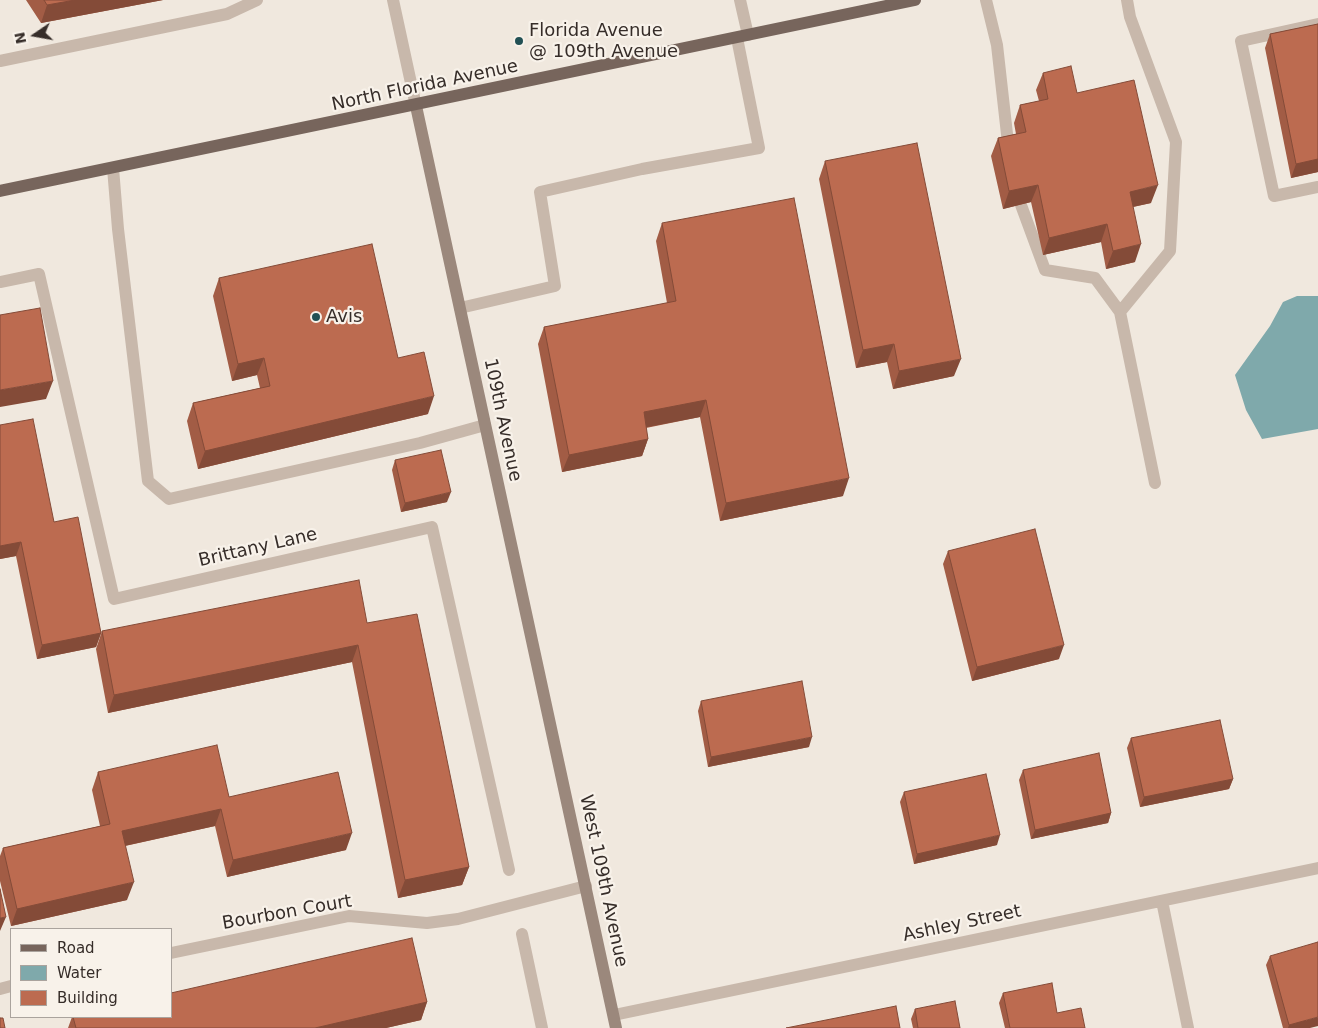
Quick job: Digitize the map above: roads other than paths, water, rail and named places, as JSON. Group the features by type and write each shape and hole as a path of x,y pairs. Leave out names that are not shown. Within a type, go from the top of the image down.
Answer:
{"main road":[{"name":"North Florida Avenue","path":"0,192 915,0"}],"street":[{"path":"0,61 226,14 257,0"},
{"path":"393,0 416,106"},
{"path":"460,308 555,286 540,192 642,169 758,148 742,36 740,0"},
{"path":"986,0 997,45 1009,152"},
{"path":"1120,312 1170,251 1176,142 1130,17 1127,0"},
{"path":"1318,24 1241,41 1274,196 1318,186"},
{"name":"109th Avenue","path":"416,106 555,741"},
{"path":"113,168 118,228 148,480 169,499 420,444 485,425"},
{"path":"1021,205 1045,270 1095,278 1120,312 1155,483"},
{"name":"Brittany Lane","path":"0,282 39,274 114,599 432,527 509,870"},
{"name":"West 109th Avenue","path":"555,741 616,1028"},
{"name":"Ashley Street","path":"614,1015 1318,868"},
{"name":"Bourbon Court","path":"172,953 349,916 427,922 458,919 586,886"},
{"path":"1162,901 1188,1028"},
{"path":"522,934 542,1028"}],"water":[{"path":"1297,296 1318,296 1318,429 1262,439 1246,410 1235,375 1270,326 1283,302"}],"place":[{"name":"Florida Avenue @ 109th Avenue","path":"519,41"},
{"name":"Avis","path":"316,317"}]}
